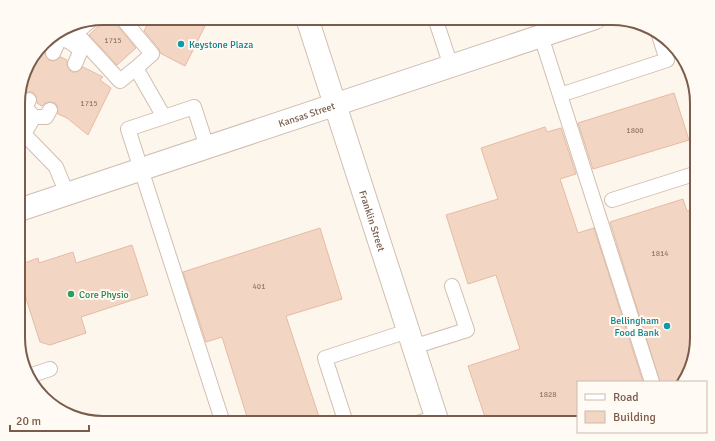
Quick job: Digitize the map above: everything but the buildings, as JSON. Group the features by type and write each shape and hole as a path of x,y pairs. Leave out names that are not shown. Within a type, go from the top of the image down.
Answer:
{"street":[{"name":"Franklin Street","path":"309,25 411,339 430,416"},
{"name":"Kansas Street","path":"25,208 574,25"}],"lane":[{"path":"53,53 60,38 73,38 120,81 152,54 128,25"},
{"path":"437,25 451,66"},
{"path":"73,38 82,28"},
{"path":"541,36 652,381"},
{"path":"73,38 81,50 75,64"},
{"path":"560,95 667,60 662,43"},
{"path":"136,68 164,116"},
{"path":"29,100 25,108 34,117 46,117 50,110"},
{"path":"207,147 194,107 128,129 221,416"},
{"path":"25,129 34,117"},
{"path":"25,138 56,167 67,194"},
{"path":"612,200 690,175"},
{"path":"344,416 325,358 411,339 467,330 452,286"},
{"path":"34,374 50,370"}],"place":[{"name":"Keystone Plaza","path":"181,44"},
{"name":"Core Physio","path":"71,294"},
{"name":"Bellingham Food Bank","path":"667,326"}]}
